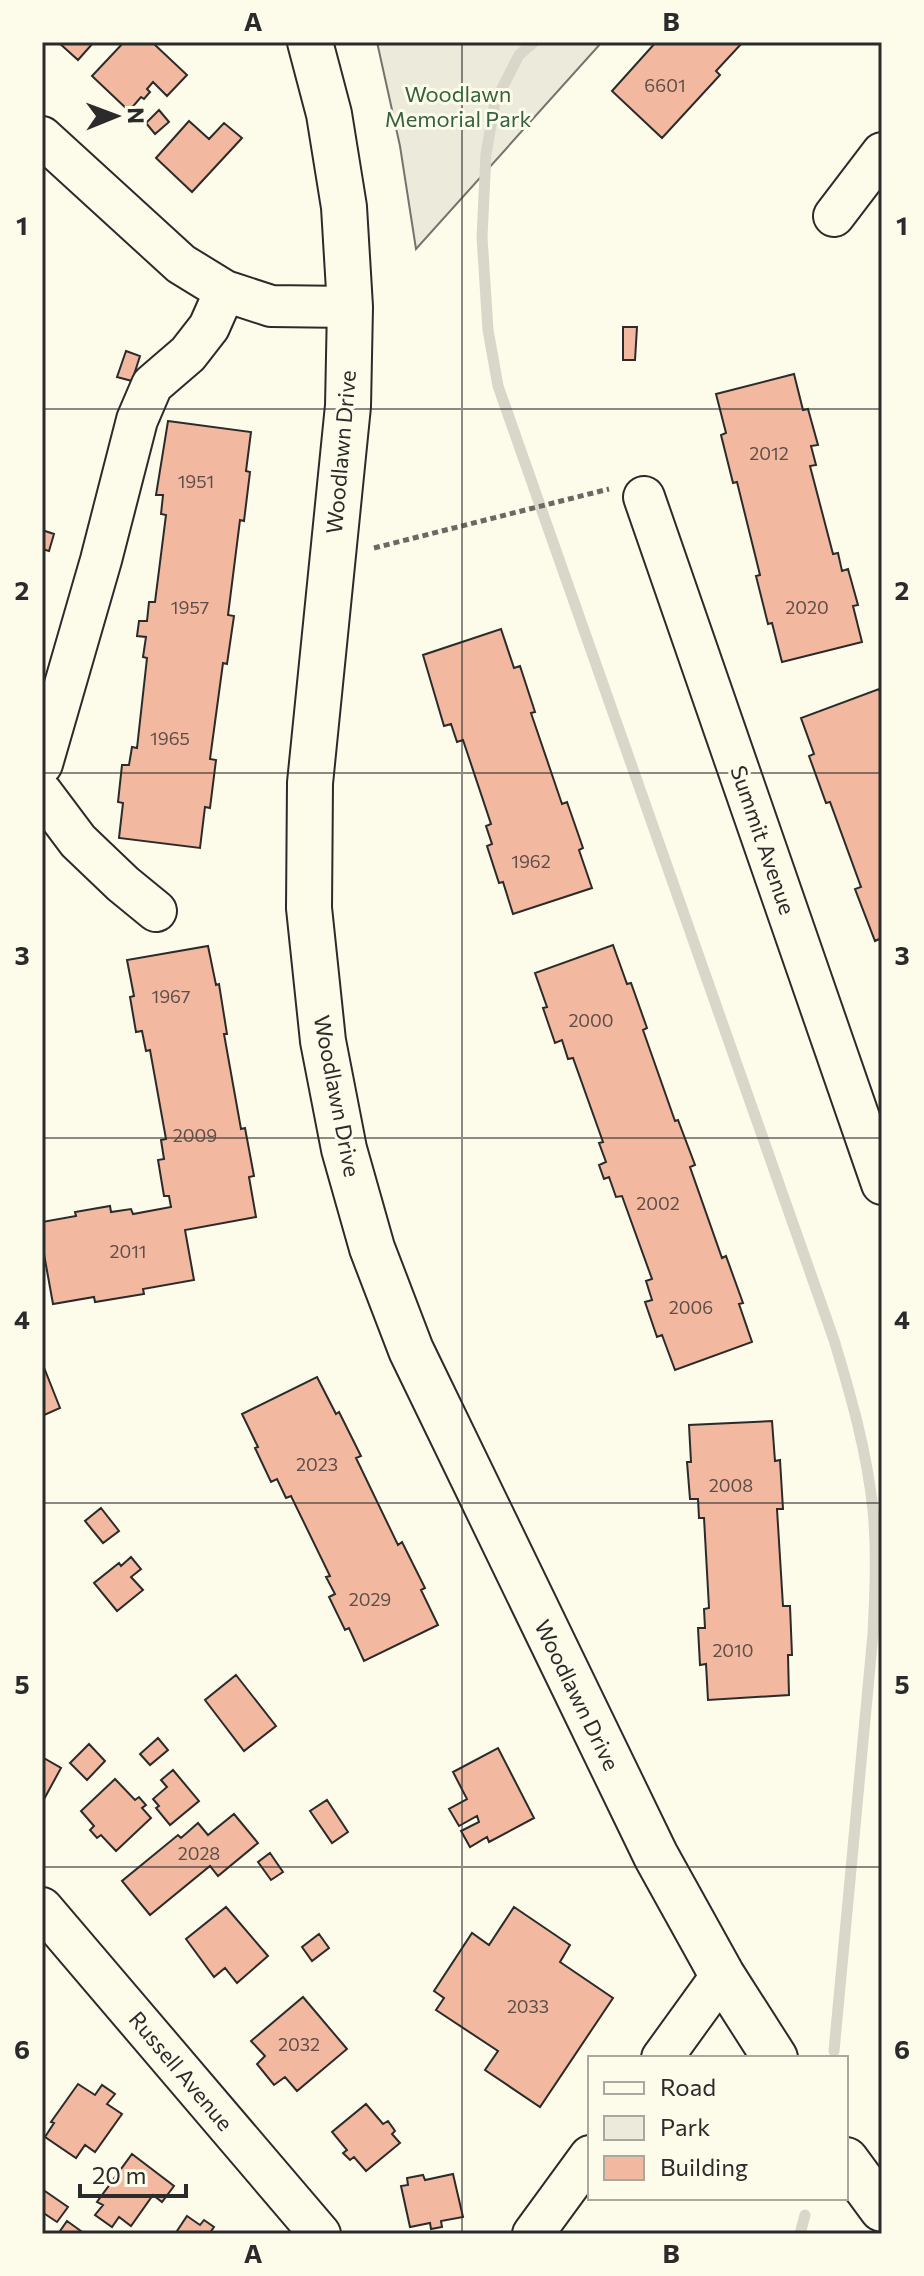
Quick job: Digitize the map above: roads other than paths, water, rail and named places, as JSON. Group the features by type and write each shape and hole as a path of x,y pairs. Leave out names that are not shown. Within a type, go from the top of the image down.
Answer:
{"main road":[{"name":"Woodlawn Drive","path":"310,42 329,114 344,207 350,307 348,406 310,783 309,908 323,1041 344,1149 372,1248 411,1350 656,1856 722,1975 774,2056"},
{"path":"848,2163 882,2209"}],"street":[{"path":"42,137 181,264 225,291 271,306 350,307"},
{"path":"834,216 882,153"},
{"path":"42,764 101,560 137,420 152,385 188,354 209,327 225,291"},
{"name":"Summit Avenue","path":"644,497 882,1184"},
{"path":"42,793 78,841 156,911"},
{"name":"Russell Avenue","path":"42,1908 320,2234"},
{"path":"663,2056 722,1975"},
{"path":"533,2234 588,2159"}],"waterway":[{"path":"534,42 519,55 495,102 486,154 482,237 488,330 498,386 834,1340 867,1467 874,1525 873,1634 834,2051"},
{"path":"800,2234 805,2215"}],"park label":[{"name":"Woodlawn Memorial Park","path":"458,106"}]}
